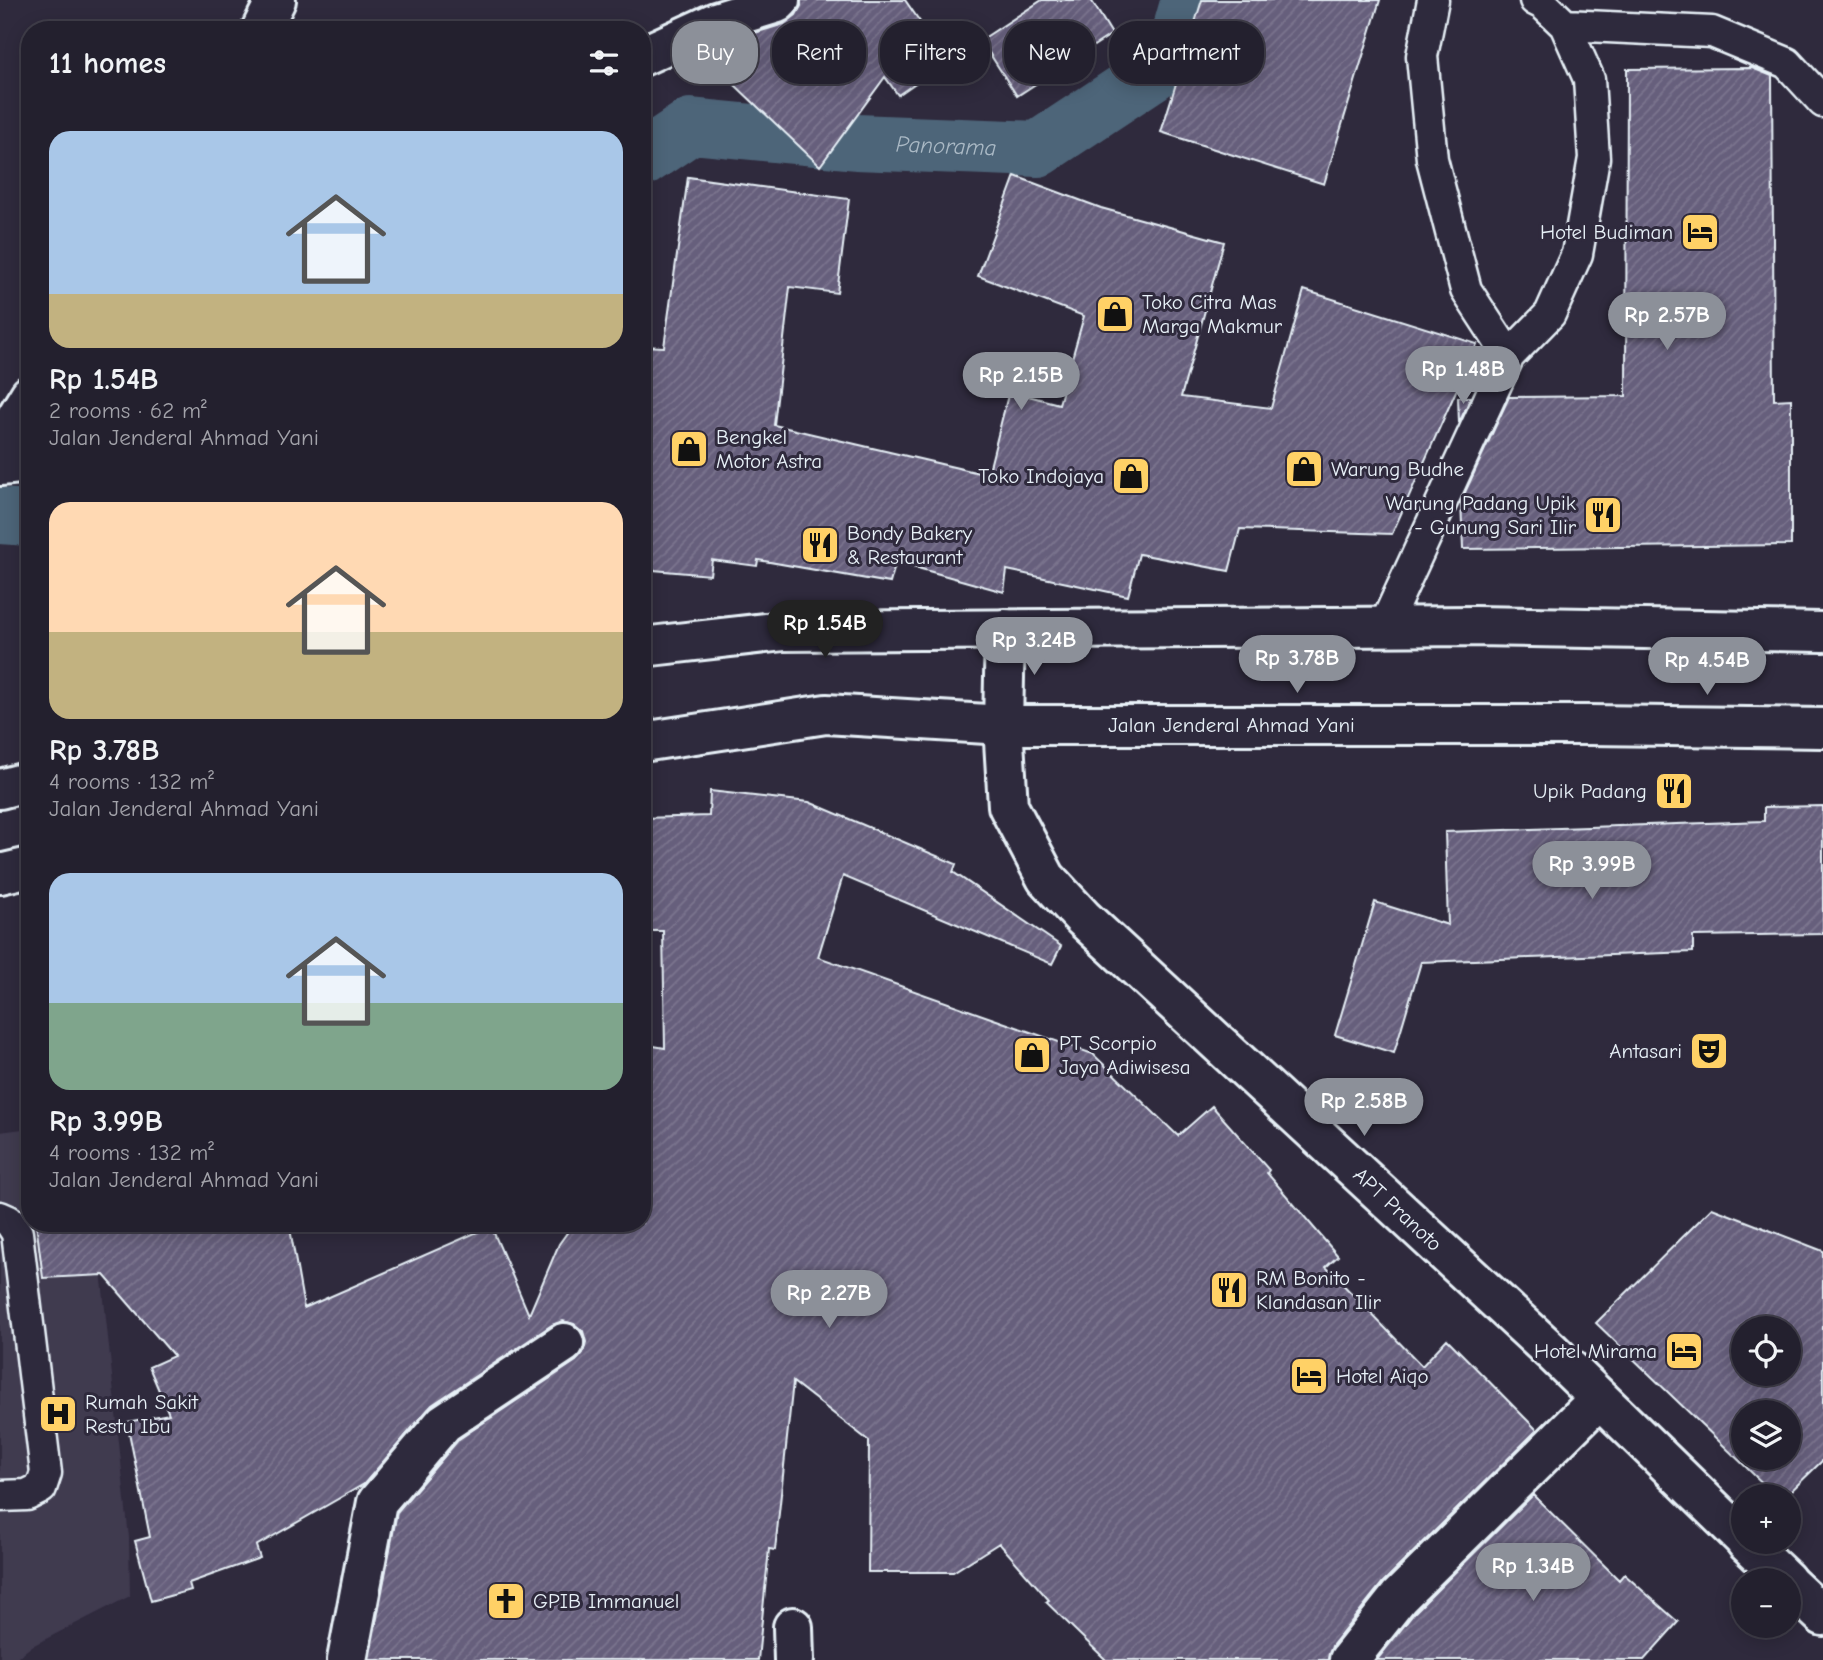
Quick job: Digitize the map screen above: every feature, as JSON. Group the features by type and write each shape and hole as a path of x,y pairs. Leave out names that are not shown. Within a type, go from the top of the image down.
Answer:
{"main road":[{"path":"266,21 276,0"},
{"path":"651,52 716,22 777,4 780,0"},
{"path":"12,451 21,423"},
{"path":"651,646 783,631 1475,626 1823,632"},
{"name":"APT Pranoto","path":"1005,629 1003,724 1008,806 1046,878 1083,918 1599,1399 1731,1526"},
{"name":"Jalan Jenderal Ahmad Yani","path":"651,741 826,714 1003,724 1823,728"},
{"path":"0,789 21,783"},
{"path":"0,874 21,869"},
{"path":"348,1660 377,1502 444,1423 564,1343"},
{"path":"1349,1660 1399,1597 1599,1399"},
{"name":"APT Pranoto","path":"1759,1554 1774,1568"},
{"name":"APT Pranoto","path":"1801,1595 1823,1616"}],"lane":[{"path":"1433,0 1422,56 1432,159 1466,290 1509,356"},
{"path":"1384,627 1509,356 1550,314 1577,254 1594,158 1588,79 1565,25 1535,0"},
{"path":"1565,25 1712,32 1787,63 1823,102"},
{"path":"0,1217 9,1221 17,1233 46,1474 41,1488 27,1496 0,1496"}],"shaded area":[{"name":"Rumah Sakit Restu Ibu","path":"21,1129 21,1232 97,1232 129,1538 130,1596 32,1646 14,1660 0,1660 0,1132"}],"building":[{"path":"801,0 905,0 919,21 880,21 880,84 820,166 735,85 758,84 758,32 772,28 772,84 866,84 866,21 788,21 796,15"},
{"path":"1042,0 1091,0 1109,29 1109,36 1095,45 1095,21 1010,21"},
{"path":"1202,0 1380,0 1324,184 1161,132 1176,84 1264,84 1264,21 1195,21"},
{"path":"1004,25 1004,76 990,54 990,34"},
{"name":"Hotel Budiman","path":"1752,68 1772,76 1774,400 1791,399 1791,545 1463,549 1461,501 1509,397 1626,396 1627,69"},
{"path":"890,84 914,84 898,95"},
{"path":"1009,84 1035,84 1017,96"},
{"path":"1015,176 1101,208 1224,242 1181,397 1271,408 1304,290 1477,344 1392,534 1240,529 1229,571 1139,554 1128,596 1007,570 1004,592 896,562 890,583 758,560 757,566 712,560 710,575 651,570 651,346 664,347 688,177 849,199 837,293 790,287 774,425 988,475 1009,391 1059,404 1084,316 978,276"},
{"path":"1458,397 1471,397 1459,423"},
{"path":"710,791 809,802 956,864 953,872 1061,946 1052,964 843,876 818,957 1093,1054 1178,1136 1212,1106 1269,1170 1267,1173 1338,1256 1326,1267 1422,1366 1447,1339 1537,1430 1383,1582 1332,1646 1328,1660 1106,1660 1046,1602 1049,1600 999,1543 953,1572 868,1572 869,1441 793,1382 775,1550 769,1549 758,1660 369,1660 397,1512 459,1439 576,1361 583,1353 586,1342 583,1331 574,1324 563,1321 552,1325 432,1405 364,1484 256,1546 260,1558 189,1583 191,1590 151,1601 135,1541 150,1537 127,1422 169,1414 149,1367 174,1356 104,1275 43,1278 37,1232 291,1232 304,1308 477,1232 494,1232 529,1315 559,1244 568,1232 651,1232 651,1046 665,1048 663,931 651,931 651,818 709,816"},
{"path":"1823,806 1823,934 1693,936 1693,952 1421,962 1394,1053 1335,1035 1375,902 1448,925 1445,832 1764,821 1764,807"},
{"name":"Hotel Mirama","path":"1712,1208 1823,1251 1823,1460 1798,1484 1764,1484 1749,1470 1801,1470 1801,1400 1731,1400 1731,1453 1596,1323"},
{"path":"1533,1495 1619,1580 1624,1574 1678,1622 1644,1660 1377,1660 1415,1612"}],"waterway":[{"name":"Panorama","path":"651,153 691,126 856,142 1038,149 1172,60 1189,0"},
{"name":"Panorama","path":"0,516 21,517"}],"place":[{"name":"Hotel Budiman","path":"1700,232"},
{"name":"Toko Citra Mas Marga Makmur","path":"1115,314"},
{"name":"Bengkel Motor Astra","path":"689,449"},
{"name":"Warung Budhe","path":"1304,469"},
{"name":"Toko Indojaya","path":"1131,476"},
{"name":"Warung Padang Upik - Gunung Sari Ilir","path":"1603,515"},
{"name":"Bondy Bakery & Restaurant","path":"820,545"},
{"name":"Upik Padang","path":"1674,791"},
{"name":"Antasari","path":"1709,1051"},
{"name":"PT Scorpio Jaya Adiwisesa","path":"1032,1055"},
{"name":"RM Bonito - Klandasan Ilir","path":"1229,1290"},
{"name":"Hotel Mirama","path":"1684,1351"},
{"name":"Hotel Aiqo","path":"1309,1376"},
{"name":"Rumah Sakit Restu Ibu","path":"58,1414"},
{"name":"GPIB Immanuel","path":"506,1601"}]}
